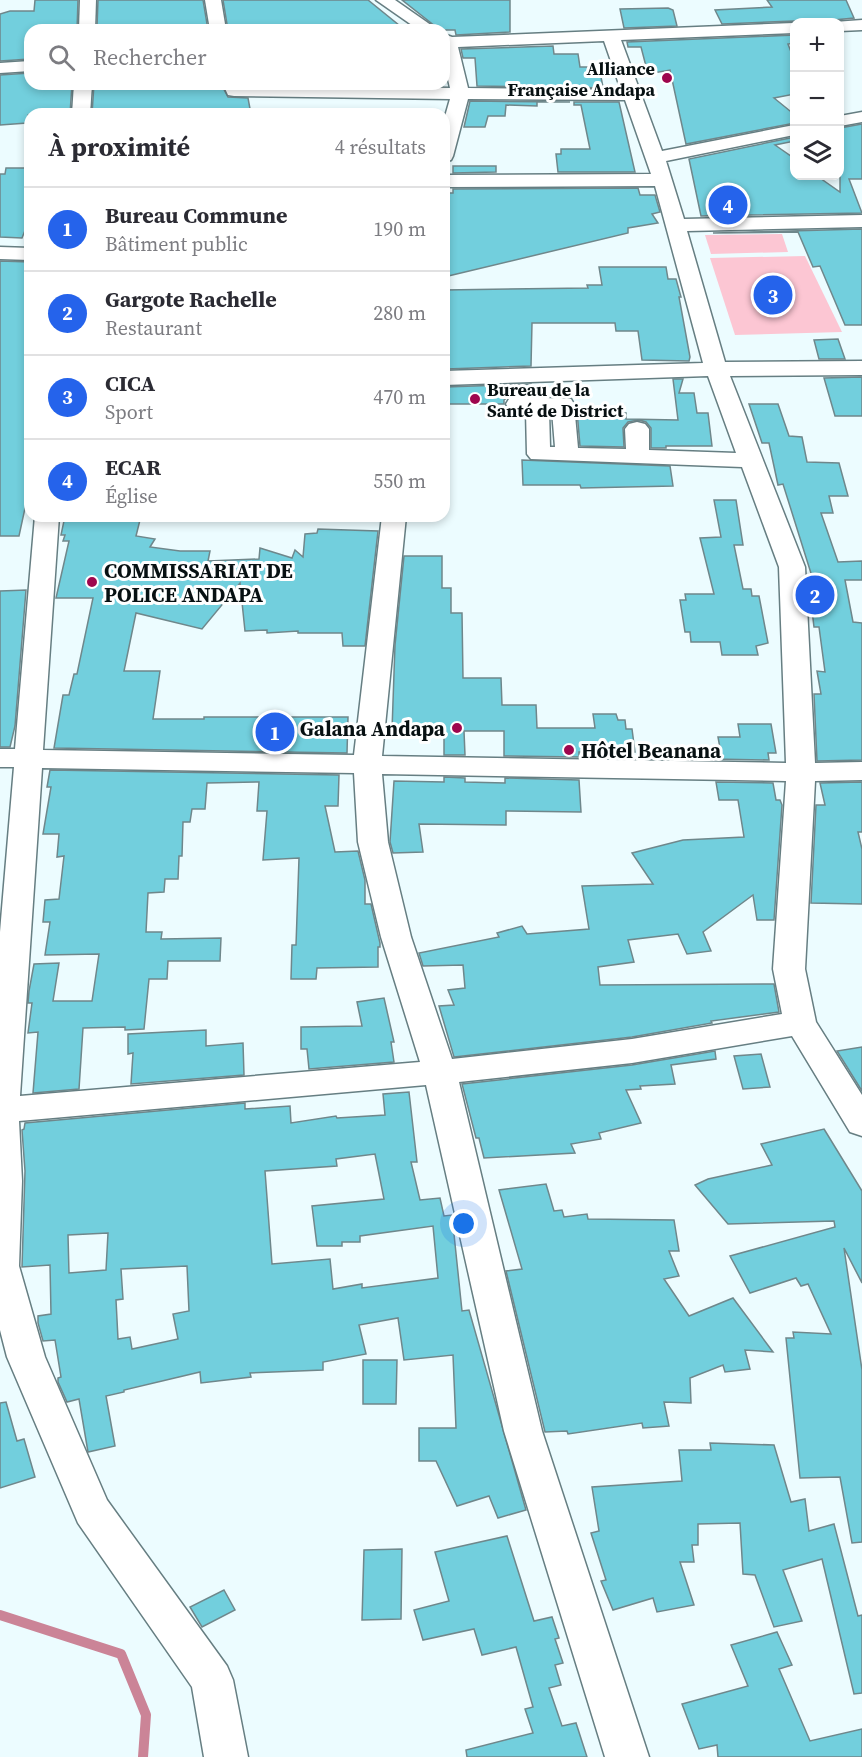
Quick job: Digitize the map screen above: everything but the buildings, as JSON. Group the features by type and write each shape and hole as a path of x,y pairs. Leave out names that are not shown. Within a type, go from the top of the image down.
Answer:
{"street":[{"path":"87,24 88,0"},
{"path":"213,0 217,24"},
{"path":"384,0 421,24"},
{"path":"844,26 862,26"},
{"path":"450,41 790,28"},
{"path":"611,36 659,169 716,369 792,567 801,772 789,969 801,1023 862,1123"},
{"path":"450,58 460,93 450,132"},
{"path":"0,68 24,66"},
{"path":"81,108 83,90"},
{"path":"234,90 632,95"},
{"path":"844,121 862,117"},
{"path":"450,181 659,169 790,131"},
{"path":"675,225 862,221"},
{"path":"0,253 24,254"},
{"path":"450,378 716,369 862,368"},
{"path":"527,404 539,454 751,460"},
{"path":"637,429 638,456"},
{"path":"46,522 14,758 1,1109 3,1182 1,1266 26,1357 92,1511 212,1680 226,1757"},
{"path":"393,522 367,763 373,842 396,937 440,1072 523,1431 627,1757"},
{"path":"14,758 801,772 862,771"},
{"path":"1,1109 440,1072 632,1051 801,1023"}],"shaded area":[{"path":"782,234 788,252 711,254 705,235"},
{"path":"805,256 842,332 735,335 710,258"}],"waterway":[{"path":"0,1615 121,1654 146,1715 143,1757"}],"place":[{"name":"Alliance Française Andapa","path":"667,78"},
{"name":"ECAR","path":"728,205"},
{"name":"CICA","path":"773,295"},
{"name":"Bureau de la Santé de District","path":"475,399"},
{"name":"COMMISSARIAT DE POLICE ANDAPA","path":"92,582"},
{"name":"Gargote Rachelle","path":"815,595"},
{"name":"Galana Andapa","path":"457,728"},
{"name":"Bureau Commune","path":"275,732"},
{"name":"Hôtel Beanana","path":"569,750"}]}
